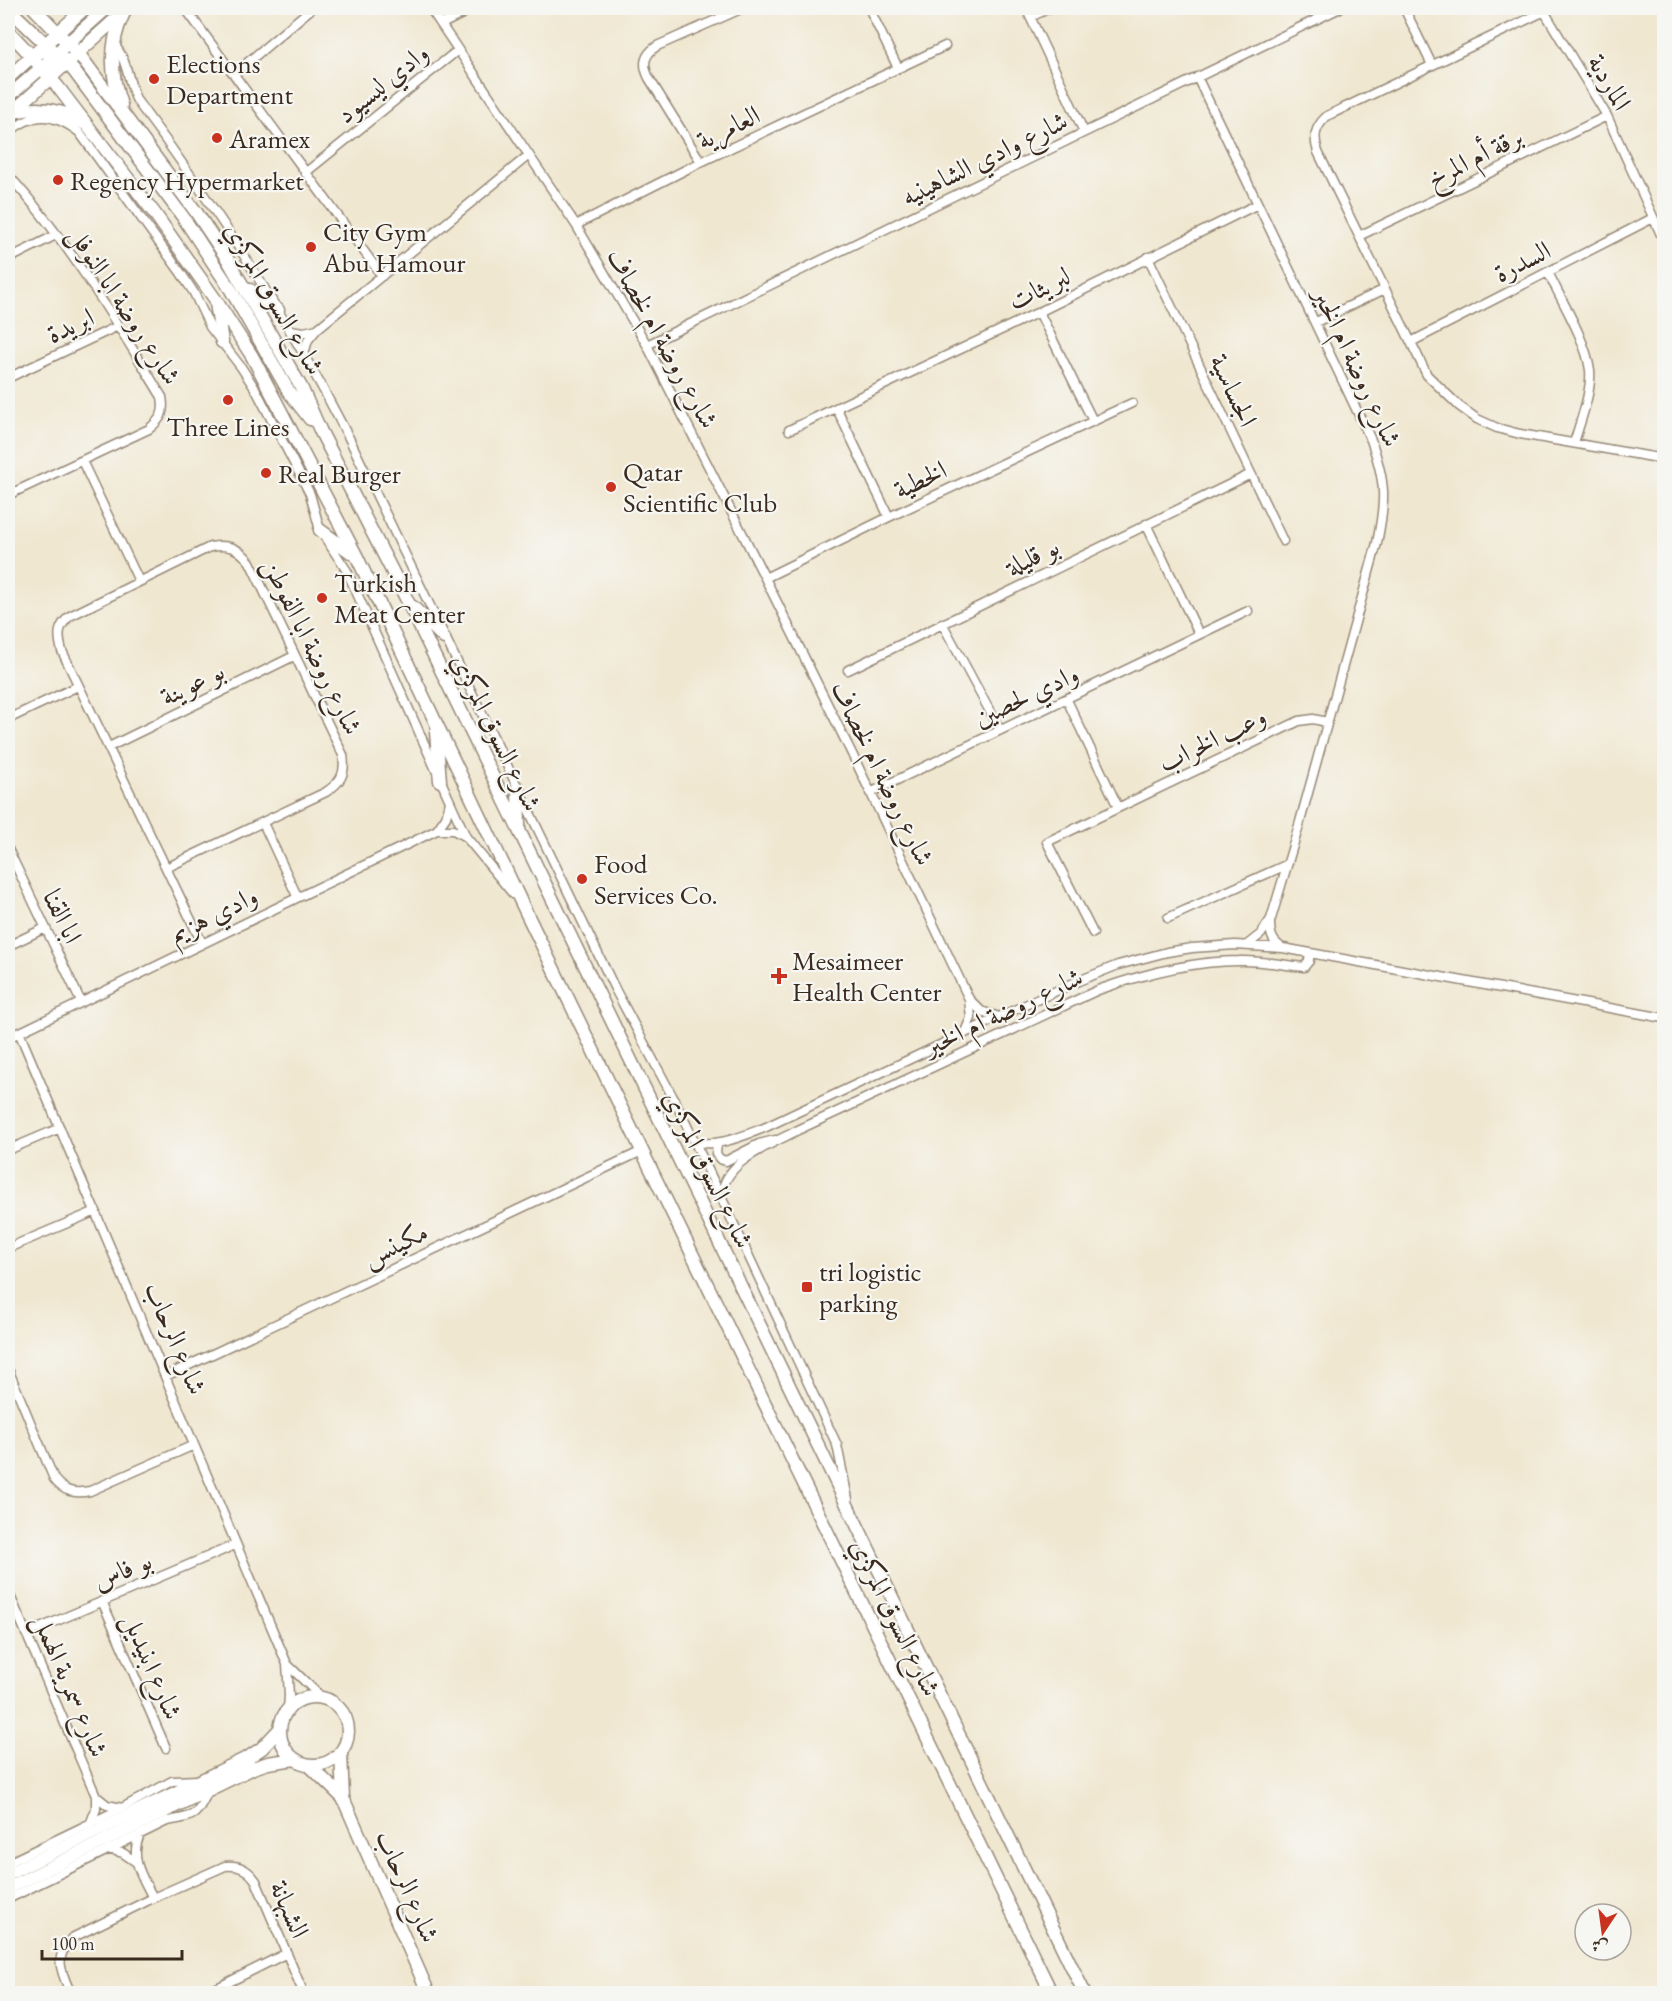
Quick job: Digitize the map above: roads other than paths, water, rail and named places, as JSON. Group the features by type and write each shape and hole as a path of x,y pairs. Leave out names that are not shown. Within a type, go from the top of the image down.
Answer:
{"main road":[{"path":"8,8 66,63 183,217 231,290 289,392 321,432"},
{"name":"شارع السوق المركزي","path":"34,8 76,53 196,212 245,287 301,387 321,432 407,600 1085,1994"},
{"path":"8,78 85,8"},
{"path":"8,97 107,8"},
{"path":"125,115 112,67 117,31 127,8"},
{"path":"9,115 127,8"},
{"name":"شارع السوق المركزي","path":"8,31 50,77 156,214 215,299 268,386 357,557 435,725 1052,1994"},
{"path":"50,77 48,67 60,44 58,32"},
{"path":"32,56 46,50 66,57 76,53"},
{"path":"9,115 32,108 54,110 74,117 92,130"},
{"path":"245,287 278,310"},
{"path":"215,299 222,342"},
{"path":"321,530 357,557"},
{"path":"407,600 444,638"},
{"path":"435,725 440,781"},
{"path":"518,788 519,831"},
{"path":"322,1698 332,1702 341,1710 348,1731 346,1743 341,1753 327,1763 309,1765 295,1759 286,1751 280,1729 288,1710 303,1699 322,1698"},
{"path":"8,1874 249,1757 262,1748 280,1729"},
{"name":"شارع الرحاب","path":"341,1753 343,1798 429,1994"},
{"path":"8,1888 268,1763 295,1759"},
{"name":"شارع الرحاب","path":"309,1765 343,1798"}],"street":[{"path":"185,8 382,276"},
{"path":"234,74 312,8"},
{"name":"شارع روضة ام لخصاف","path":"430,8 576,225 646,345 765,578 969,999"},
{"path":"442,24 474,8"},
{"path":"701,162 649,78 645,68 646,59 649,52 657,46 743,8"},
{"path":"869,8 878,20"},
{"path":"874,8 901,67"},
{"path":"1026,8 1084,132"},
{"path":"1030,17 1050,8"},
{"name":"شارع وادي الشاهينيه","path":"646,345 1340,8"},
{"path":"1404,8 1432,65"},
{"path":"1547,9 1327,116 1315,131 1314,141 1427,375 1459,406 1477,419 1497,428 1520,434 1665,459"},
{"name":"الماردية","path":"1547,9 1607,116 1665,241"},
{"name":"شارع السوق المركزي","path":"114,45 123,62 131,90 137,101 204,193 243,252 304,354 349,438 615,989 694,1140 837,1445 852,1517"},
{"name":"العامرية","path":"576,225 701,162 945,46"},
{"name":"وادي ليسيود","path":"305,172 458,50"},
{"name":"شارع روضة ام الخير","path":"1197,77 1371,440 1380,466 1384,488 1377,543 1298,829 1271,919 1262,934 1247,945"},
{"name":"برقة أم المرخ","path":"1359,236 1607,116"},
{"name":"شارع السوق المركزي","path":"8,134 24,121 41,117 62,121 79,132 181,273 194,293 204,317 248,378 301,474 321,530 346,571 466,837 523,906"},
{"path":"304,354 308,340 317,329 529,155"},
{"name":"شارع روضة ابا النوفل","path":"8,175 56,235 118,326 162,397 164,407 162,417 149,429 8,495"},
{"name":"لبريثات","path":"789,430 1040,312 1258,204"},
{"name":"السدرة","path":"1411,342 1653,218"},
{"path":"8,259 56,235"},
{"name":"الجساسية","path":"1148,257 1283,541"},
{"path":"1548,272 1578,335 1590,370 1589,385 1574,443"},
{"path":"1316,322 1385,289"},
{"path":"1040,312 1093,421"},
{"name":"ابريدة","path":"8,378 118,326"},
{"path":"290,330 304,332 317,329"},
{"name":"الخطية","path":"765,578 1132,403"},
{"path":"837,408 889,517"},
{"path":"82,461 139,581"},
{"name":"بو قليلة","path":"848,670 1251,474"},
{"path":"1146,524 1199,634"},
{"name":"شارع روضة ابا الفوطن","path":"166,868 336,786 343,777 344,755 250,562 234,547 222,545 210,547 70,616 62,622 58,630 62,651 78,686 202,943"},
{"name":"وادي لحصين","path":"870,793 1248,611"},
{"path":"942,623 1000,730"},
{"name":"بو عوينة","path":"109,747 294,656"},
{"path":"8,719 78,686"},
{"path":"1067,699 1118,807"},
{"name":"وعب الخراب","path":"1093,933 1047,842 1299,721 1313,719 1327,722"},
{"path":"437,830 446,817 450,802"},
{"path":"263,823 297,896"},
{"path":"437,830 453,830 466,837"},
{"name":"وادي هزيم","path":"8,1038 437,830"},
{"name":"ابا القنا","path":"8,849 81,1002"},
{"path":"1168,918 1286,865"},
{"path":"1271,919 1272,937 1282,948"},
{"path":"8,946 45,928"},
{"name":"شارع روضة ام الخير","path":"694,1140 706,1144 717,1144 779,1122 999,1017 1095,974 1143,958 1192,948 1247,945 1304,951 1309,955 1309,961 1304,967 1241,960 1167,969 1117,983 1080,998 781,1139 749,1157 734,1169 724,1183 723,1201"},
{"path":"1304,951 1665,1018"},
{"path":"969,999 981,1011 999,1017"},
{"path":"964,1034 971,1018 969,999"},
{"name":"شارع الرحاب","path":"19,1032 287,1664 288,1710"},
{"path":"8,1150 60,1128"},
{"path":"717,1144 716,1154 720,1159 726,1161 759,1144 781,1139"},
{"name":"مكينس","path":"166,1376 642,1151"},
{"path":"8,1248 96,1211"},
{"path":"8,1369 54,1479 60,1487 70,1492 90,1491 194,1445"},
{"name":"بو فاس","path":"26,1634 236,1545"},
{"name":"شارع سمرية الهمل","path":"8,1591 96,1796 96,1809 91,1822"},
{"name":"شارع ابنيديل","path":"102,1601 166,1748"},
{"name":"شارع الرحاب","path":"287,1664 322,1698"},
{"path":"8,1863 172,1781 200,1780"},
{"path":"8,1899 167,1821 192,1816 199,1809 207,1791"},
{"name":"شارع سمرية الهمل","path":"96,1796 107,1804 122,1808"},
{"path":"140,1834 135,1848 136,1862 153,1898"},
{"path":"108,1849 123,1853 136,1862"},
{"name":"الشبهانة","path":"71,1994 60,1964 65,1945 72,1938 153,1898 225,1866 234,1865 250,1872 256,1881 304,1994"},
{"path":"205,1994 287,1953"}],"place":[{"name":"Elections Department","path":"154,79"},
{"name":"Aramex","path":"217,138"},
{"name":"Regency Hypermarket","path":"58,180"},
{"name":"City Gym Abu Hamour","path":"311,247"},
{"name":"Three Lines","path":"228,400"},
{"name":"Real Burger","path":"266,473"},
{"name":"Qatar Scientific Club","path":"611,487"},
{"name":"Turkish Meat Center","path":"322,598"},
{"name":"Food Services Co.","path":"582,879"},
{"name":"Mesaimeer Health Center","path":"779,976"},
{"name":"tri logistic parking","path":"807,1287"}]}
